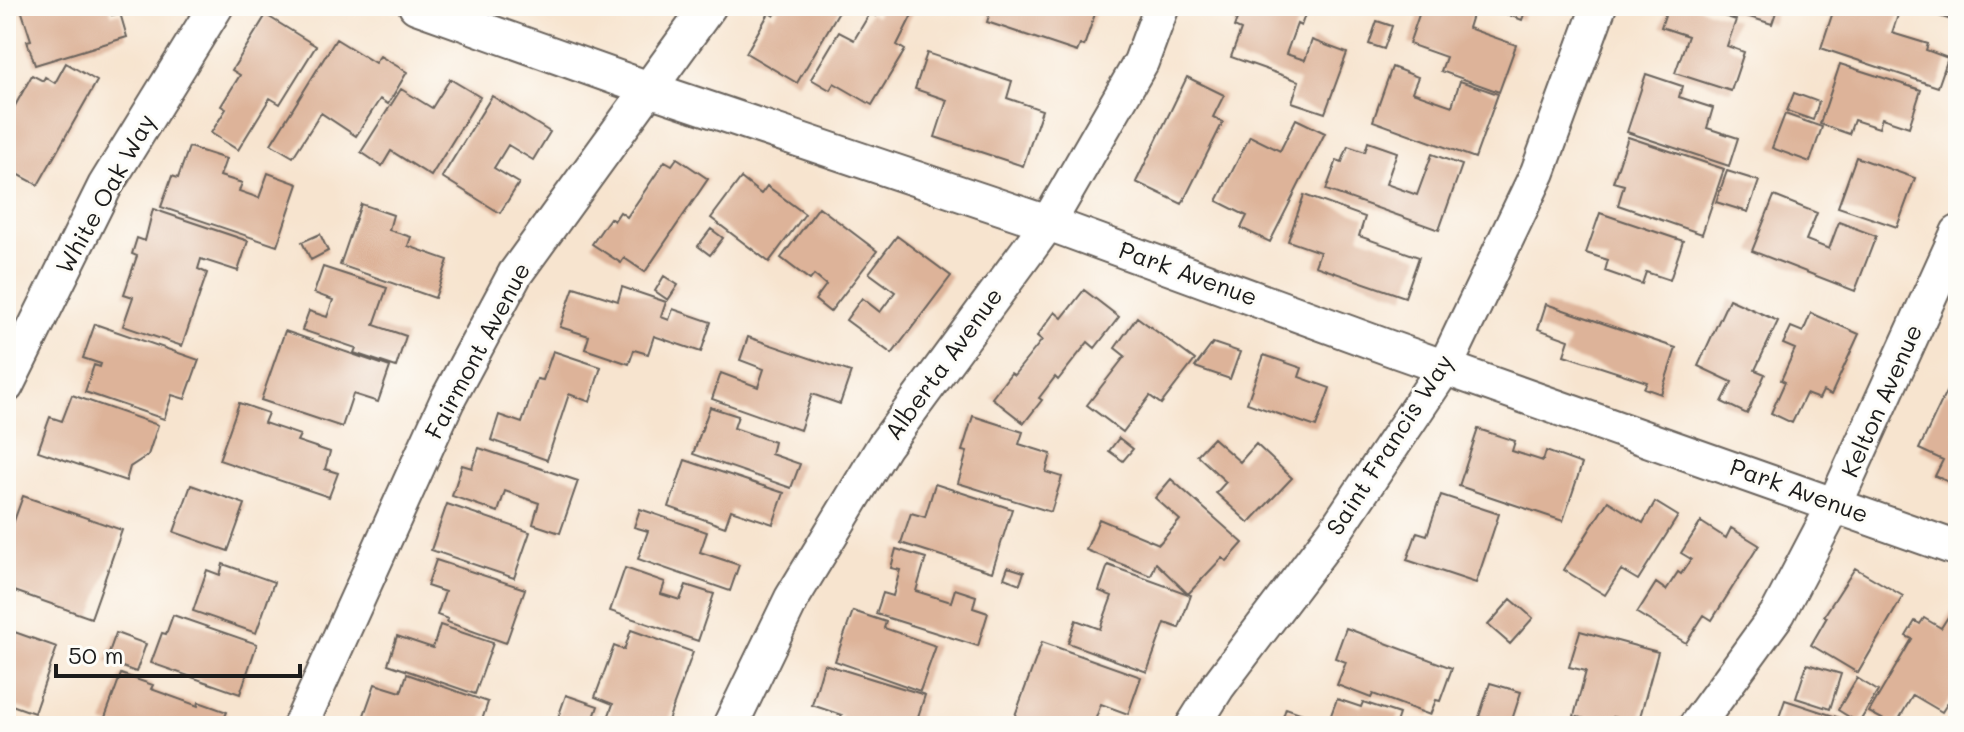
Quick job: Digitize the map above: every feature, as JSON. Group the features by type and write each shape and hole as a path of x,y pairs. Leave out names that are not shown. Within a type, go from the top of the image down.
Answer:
{"street":[{"name":"White Oak Way","path":"6,386 105,186 216,6"},
{"name":"Park Avenue","path":"416,6 649,89 1048,223 1958,549"},
{"name":"Fairmont Avenue","path":"300,726 447,401 515,274 709,6"},
{"name":"Alberta Avenue","path":"730,726 792,598 884,446 1048,223 1141,62 1162,6"},
{"name":"Saint Francis Way","path":"1193,726 1218,686 1335,531 1445,367 1538,172 1599,6"},
{"name":"Kelton Avenue","path":"1696,726 1778,613 1835,504 1958,233"}],"building":[{"path":"20,6 109,6 112,15 120,13 127,37 35,65"},
{"path":"773,6 842,6 797,83 746,53 769,13 774,16 779,9"},
{"path":"883,6 902,6 913,13 897,45 905,50 872,105 834,83 830,90 811,79 839,32 854,40 870,13 876,16"},
{"path":"992,6 1052,6 1063,10 1065,6 1102,6 1101,9 1097,8 1084,46 1080,45 1077,52 987,22"},
{"path":"1235,6 1308,6 1301,26 1297,24 1286,54 1305,60 1312,40 1347,53 1325,113 1292,102 1299,81 1231,57 1241,30 1234,27 1241,8"},
{"path":"1422,6 1465,6 1474,9 1468,28 1516,45 1499,92 1441,71 1446,57 1409,44"},
{"path":"1485,6 1527,6 1522,20"},
{"path":"1668,6 1694,6 1736,20 1727,46 1744,52 1731,91 1675,73 1688,36 1661,27"},
{"path":"1714,6 1778,6 1772,24"},
{"path":"1835,6 1870,6 1898,15 1892,33 1928,44 1926,50 1948,58 1938,87 1821,48"},
{"path":"1909,6 1952,6 1948,19"},
{"path":"266,15 316,46 280,104 270,98 238,150 211,133 226,109 221,106 240,75 232,70"},
{"path":"1377,21 1392,26 1384,49 1369,44"},
{"path":"336,39 375,63 380,56 407,72 388,104 380,99 356,136 321,113 293,157 271,144"},
{"path":"927,53 1012,81 1007,98 1042,110 1023,166 935,137 947,100 915,89"},
{"path":"66,63 97,81 38,185 8,169 13,159 6,155 6,122 32,75 55,83"},
{"path":"1840,64 1921,90 1909,127 1882,118 1879,128 1854,120 1849,134 1820,124"},
{"path":"1392,67 1418,77 1412,92 1452,106 1460,81 1498,94 1475,158 1373,121"},
{"path":"1646,74 1682,86 1679,97 1713,108 1707,128 1738,138 1729,166 1627,132"},
{"path":"1187,77 1224,95 1213,117 1223,122 1182,204 1136,182"},
{"path":"450,79 480,97 431,176 391,151 382,166 361,152 401,89 432,108"},
{"path":"1794,93 1819,102 1813,120 1787,111"},
{"path":"492,96 550,132 533,160 508,145 494,168 519,183 500,213 442,177"},
{"path":"1785,114 1822,127 1810,162 1772,148"},
{"path":"1296,119 1325,133 1270,242 1241,228 1247,216 1217,201 1250,136 1280,151"},
{"path":"1628,137 1724,169 1702,234 1618,205 1624,185 1613,182"},
{"path":"1368,142 1397,152 1386,184 1417,195 1432,154 1462,165 1439,230 1326,190 1337,160 1342,162 1348,146 1365,152"},
{"path":"189,147 226,159 220,176 242,183 239,191 259,198 268,173 298,184 277,246 161,207 172,176 178,178"},
{"path":"1856,157 1915,178 1897,227 1838,207"},
{"path":"677,158 708,179 645,272 624,258 621,263 592,244 610,218 614,221 620,212 627,217 665,161 672,165"},
{"path":"1727,171 1759,181 1748,212 1716,202"},
{"path":"741,178 761,194 767,186 805,214 769,262 711,218"},
{"path":"1304,195 1365,217 1359,236 1419,257 1405,297 1315,266 1320,252 1288,241"},
{"path":"1774,196 1817,213 1806,240 1829,249 1839,222 1876,236 1855,291 1752,251"},
{"path":"361,204 393,215 389,230 411,237 408,246 448,260 435,298 340,265"},
{"path":"819,207 877,251 830,312 815,300 826,285 814,275 810,280 781,258"},
{"path":"153,209 248,241 238,271 201,259 198,269 207,273 182,346 123,326 133,297 124,294 137,256 132,254 137,238 145,241"},
{"path":"1600,213 1683,241 1670,280 1646,272 1642,284 1605,271 1608,260 1586,253"},
{"path":"711,229 723,238 710,255 698,246"},
{"path":"320,234 328,251 311,260 302,242"},
{"path":"897,236 951,276 892,354 846,320 862,298 880,312 895,292 869,273"},
{"path":"323,267 387,288 374,325 406,336 396,367 354,353 356,348 302,330 309,311 327,317 333,300 314,293"},
{"path":"664,276 678,285 668,300 655,291"},
{"path":"574,287 618,301 622,287 666,302 661,317 669,320 673,309 711,322 701,352 654,336 648,354 634,350 629,364 585,349 589,336 560,327"},
{"path":"1084,290 1119,317 1095,348 1088,342 1058,380 1055,377 1024,423 992,398 1042,340 1037,336 1055,312 1062,318"},
{"path":"1729,299 1778,321 1755,370 1765,374 1747,414 1722,402 1732,382 1698,366"},
{"path":"1546,304 1676,348 1661,394 1644,388 1647,382 1564,355 1569,340 1538,329"},
{"path":"1811,313 1859,334 1831,395 1823,391 1819,399 1806,394 1792,423 1771,413 1795,349 1783,344 1791,327 1803,332"},
{"path":"1137,317 1195,360 1161,404 1150,396 1123,432 1087,405 1125,356 1115,348"},
{"path":"95,324 199,360 185,399 172,395 164,419 85,392 94,365 100,367 101,364 83,358"},
{"path":"285,331 390,367 378,402 353,394 342,427 261,400"},
{"path":"748,337 851,372 840,404 812,394 800,430 712,399 721,373 758,387 764,369 740,360"},
{"path":"1213,343 1240,352 1230,379 1195,367"},
{"path":"553,351 601,367 590,402 569,394 547,460 491,440 499,415 522,423 537,379 543,380"},
{"path":"1264,355 1302,368 1299,377 1330,388 1316,427 1247,403"},
{"path":"1958,382 1958,486 1935,476 1943,460 1919,449 1946,392 1952,395"},
{"path":"72,395 158,425 148,455 130,467 126,481 38,451 50,417 62,421"},
{"path":"239,403 268,413 264,423 300,435 297,441 330,452 325,469 338,473 329,497 219,460"},
{"path":"710,407 738,416 734,428 774,442 771,454 800,464 791,488 693,454"},
{"path":"973,416 1023,432 1019,444 1051,454 1046,472 1062,477 1051,512 958,483 967,452 962,451"},
{"path":"1478,429 1515,441 1512,451 1543,461 1546,451 1582,464 1563,521 1459,486"},
{"path":"1119,438 1133,449 1123,461 1109,451"},
{"path":"1213,438 1240,462 1256,444 1292,478 1249,523 1216,493 1226,482 1197,455"},
{"path":"479,448 578,481 560,533 533,524 539,503 505,491 498,512 452,496 462,465 472,468"},
{"path":"685,460 784,493 773,524 731,510 725,527 669,507"},
{"path":"1171,479 1243,543 1227,561 1222,558 1188,594 1156,563 1151,576 1086,550 1099,519 1159,544 1180,520 1155,498"},
{"path":"935,484 1012,509 992,572 901,543 911,513 925,517"},
{"path":"191,485 245,504 228,551 174,532"},
{"path":"1441,495 1499,514 1476,583 1407,560 1417,532 1427,535"},
{"path":"23,496 122,530 91,618 6,588 6,543"},
{"path":"1608,501 1643,523 1655,502 1678,516 1638,580 1621,570 1605,595 1564,570"},
{"path":"447,504 530,532 514,578 431,550"},
{"path":"640,509 707,532 700,552 739,565 730,591 638,559 648,531 634,527"},
{"path":"1701,522 1726,538 1731,528 1759,545 1712,620 1704,615 1686,643 1637,613 1656,583 1666,590 1678,572 1681,574 1691,559 1681,553"},
{"path":"896,549 926,558 916,591 951,602 955,589 976,596 973,608 988,613 978,646 876,614 883,593 893,596 900,570 891,568"},
{"path":"436,560 525,589 506,643 447,622 448,619 437,615 445,592 427,586"},
{"path":"223,564 274,582 256,633 193,611 207,570 220,575"},
{"path":"1108,565 1191,595 1179,628 1165,623 1147,672 1068,643 1076,620 1100,629 1112,596 1099,591"},
{"path":"1008,567 1024,572 1020,584 1004,578"},
{"path":"625,568 665,582 661,594 680,600 686,585 714,594 698,641 610,611"},
{"path":"1855,568 1903,596 1858,673 1811,645 1827,617 1824,616"},
{"path":"1511,599 1533,618 1510,644 1488,625"},
{"path":"1953,609 1958,613 1958,674 1952,684 1958,687 1942,712 1913,695 1895,726 1869,712 1912,639 1906,636 1915,621 1920,624 1924,618 1941,628"},
{"path":"853,611 886,622 884,628 936,646 920,691 835,661"},
{"path":"173,615 257,644 240,694 151,663 162,633 166,634"},
{"path":"440,625 493,643 475,694 388,664 397,636 433,648"},
{"path":"1346,628 1452,668 1440,701 1436,700 1430,715 1373,694 1371,698 1337,685 1346,662 1335,658"},
{"path":"6,629 57,647 34,713 6,703"},
{"path":"631,630 693,652 666,726 630,726 608,718 613,704 595,697 614,646 624,650"},
{"path":"1580,631 1658,652 1638,724 1613,717 1610,726 1574,716 1586,671 1569,667"},
{"path":"116,633 146,644 136,672 106,661"},
{"path":"1042,642 1141,677 1128,714 1101,704 1093,726 1027,726 1013,721"},
{"path":"824,664 925,695 915,726 838,725 842,715 812,705"},
{"path":"1807,664 1841,674 1830,709 1796,698"},
{"path":"121,674 198,706 199,702 227,712 221,726 111,726 103,723"},
{"path":"407,674 488,702 480,726 386,726 363,718 375,684 401,692"},
{"path":"1857,678 1878,691 1859,723 1838,710"},
{"path":"1490,683 1521,692 1510,726 1479,717"},
{"path":"566,695 598,706 591,726 555,726"},
{"path":"1337,699 1361,707 1363,702 1399,714 1395,726 1280,726 1286,708 1328,723"},
{"path":"1785,700 1861,725 1861,726 1776,726"}]}
